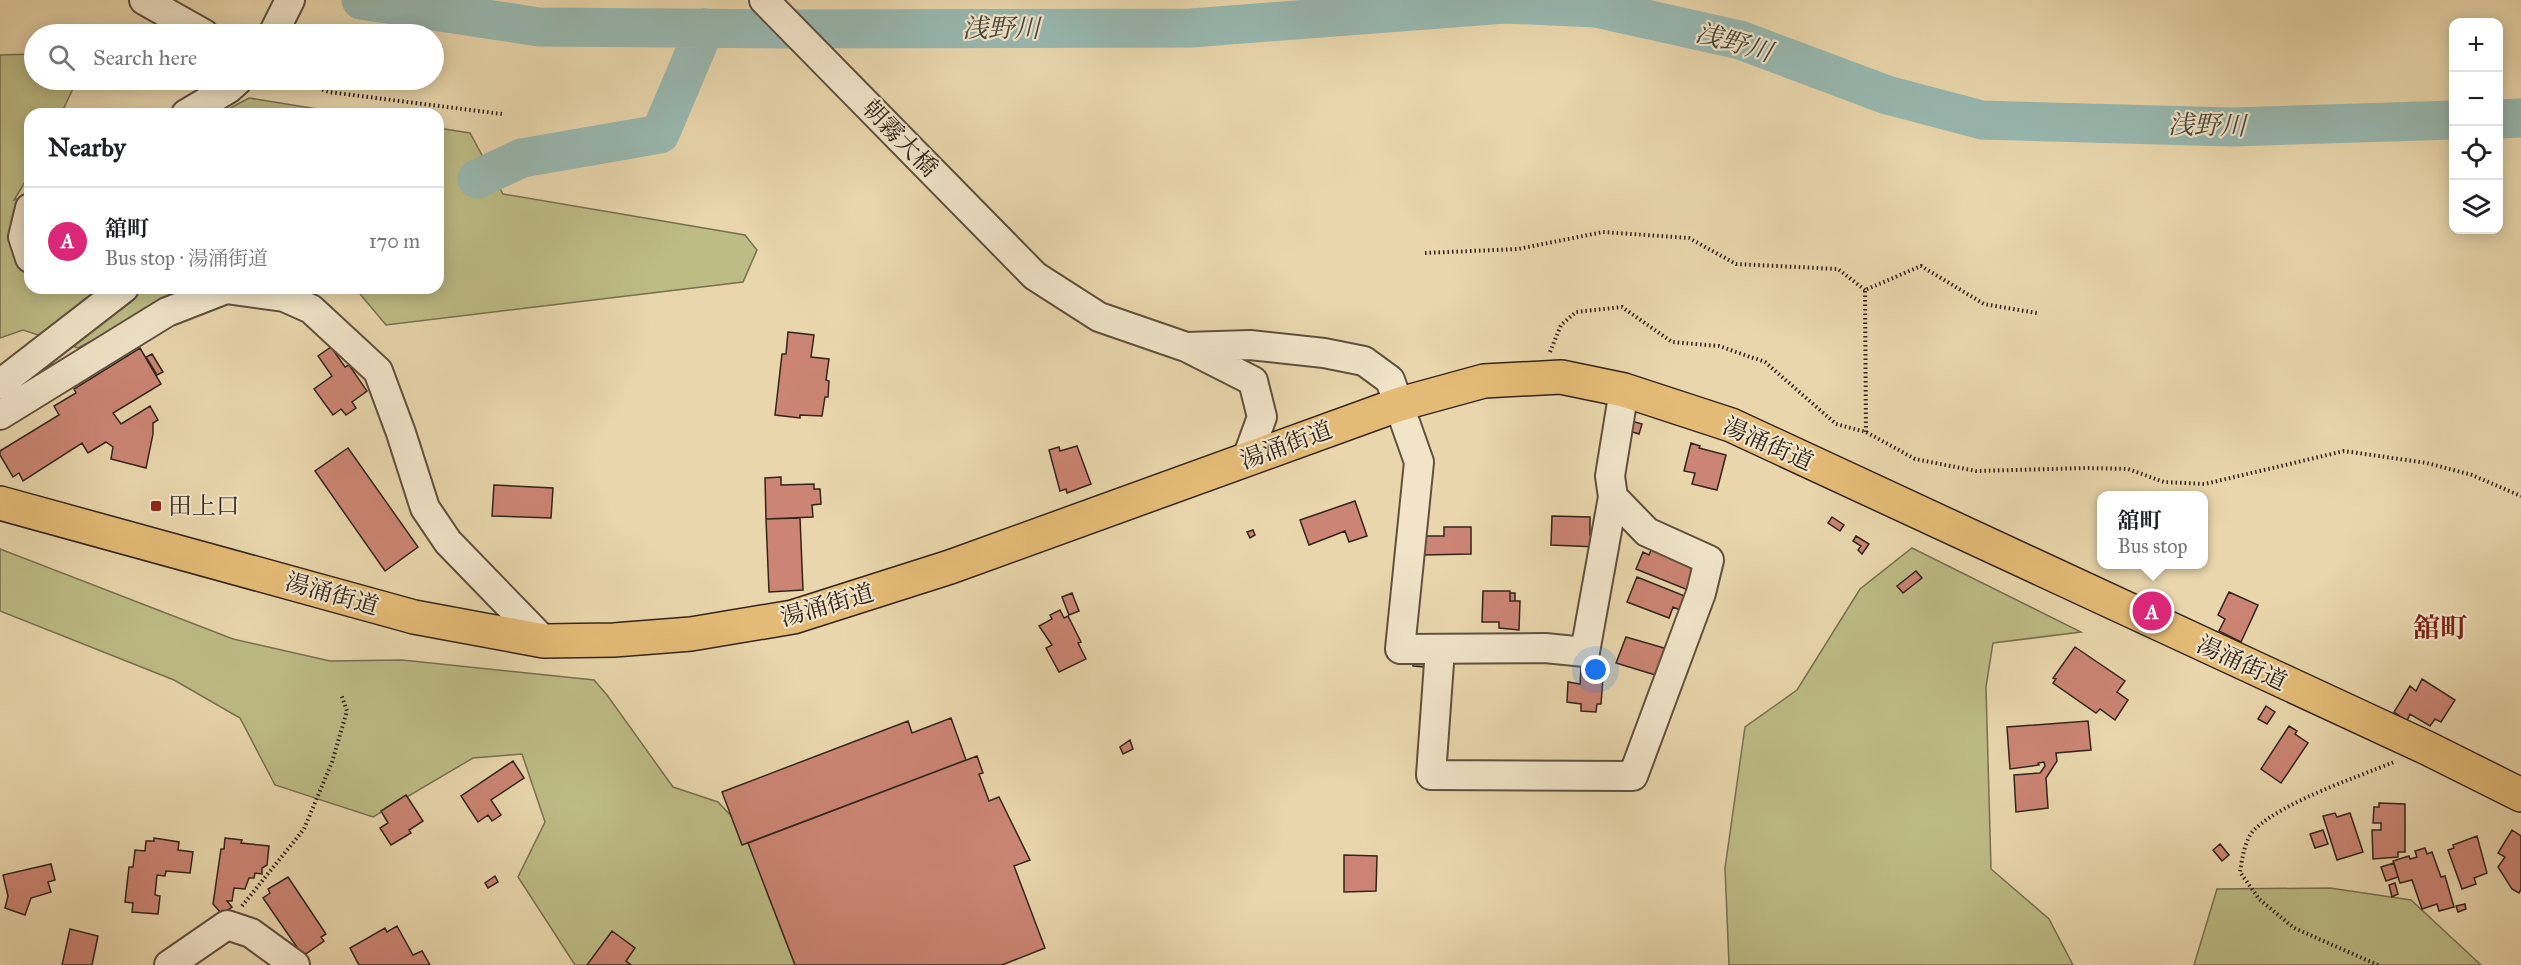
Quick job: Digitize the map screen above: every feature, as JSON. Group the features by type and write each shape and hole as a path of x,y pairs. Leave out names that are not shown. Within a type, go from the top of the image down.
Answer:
{"main road":[{"name":"湯涌街道","path":"0,502 414,617 544,641 614,640 691,634 793,617 950,567 1400,404 1484,381 1561,377 1624,390 1731,425 1790,451 1849,482 2427,748 2521,795"}],"street":[{"path":"144,0 186,24"},
{"path":"278,24 290,0"},
{"name":"朝霧大橋","path":"764,0 1035,276 1099,317 1186,346"},
{"path":"196,108 226,90"},
{"path":"0,384 116,294"},
{"path":"0,415 167,312 213,294"},
{"path":"262,294 284,297 311,309 378,370 401,433 424,508 448,542 544,641"},
{"path":"1186,346 1250,345 1324,353 1364,362 1390,380 1419,462 1400,649 1545,648 1585,652 1613,497 1610,477 1624,390"},
{"path":"1186,346 1253,381 1262,417 1247,458"},
{"path":"1440,649 1431,775 1633,776 1701,592 1709,560 1647,532 1613,497"},
{"path":"169,965 227,925 251,933 295,965"}],"path":[{"path":"324,90 502,114"},
{"path":"1425,253 1518,249 1603,232 1689,238 1736,264 1838,269 1865,290"},
{"path":"1865,290 1921,266 1984,303 2037,313"},
{"path":"1865,290 1866,432"},
{"path":"1539,378 1561,325 1576,312 1622,307 1672,342 1719,346 1766,362 1836,424 1866,432 1915,459 1976,471 2128,469 2164,482 2205,484 2343,451 2427,464 2461,472 2521,496"},
{"path":"227,925 304,829 332,762 346,711 341,694"},
{"path":"2378,965 2294,928 2259,899 2240,872 2243,855 2254,830 2281,812 2322,791 2427,748"}],"shaded area":[{"path":"24,54 24,90 72,90 64,108 24,108 24,184 14,200 24,197 24,294 181,294 78,348 23,330 0,338 0,55"},
{"path":"249,98 311,108 230,108"},
{"path":"444,129 470,133 503,194 745,235 757,250 743,282 386,325 360,294 444,294"},
{"path":"1912,548 2081,632 1993,643 1986,687 1991,869 2049,919 2073,965 1729,965 1725,868 1745,727 1797,690 1860,589"},
{"path":"0,549 233,639 330,661 402,660 594,680 673,787 718,802 749,835 812,965 575,965 518,877 545,822 522,754 473,758 373,817 275,785 240,718 174,680 0,611"},
{"path":"2330,888 2411,900 2481,965 2194,965 2217,889"}],"building":[{"path":"788,332 814,335 811,357 829,359 826,380 829,381 828,397 825,397 822,416 800,415 800,418 775,415 782,354 786,354"},
{"path":"331,347 345,367 349,365 367,391 352,402 356,408 346,415 341,409 333,415 314,389 332,376 318,356"},
{"path":"140,348 161,384 113,413 121,424 150,406 158,420 153,423 146,468 111,459 113,447 106,442 88,453 82,443 23,481 19,473 13,477 0,451 59,415 54,406 76,393 74,389"},
{"path":"152,354 163,372 157,375 146,357"},
{"path":"1628,420 1642,424 1639,434 1626,430"},
{"path":"1691,443 1700,446 1699,448 1726,455 1717,490 1692,484 1695,473 1684,471"},
{"path":"1077,446 1091,484 1067,493 1066,489 1060,491 1049,450 1059,447 1060,451"},
{"path":"348,448 418,547 385,571 315,471"},
{"path":"781,477 781,485 814,484 814,489 820,489 821,504 812,505 813,517 766,519 765,478"},
{"path":"494,485 553,488 551,518 492,516"},
{"path":"1355,501 1367,536 1349,542 1345,531 1309,545 1300,520"},
{"path":"1552,516 1590,517 1590,535 1597,536 1597,547 1551,545"},
{"path":"1832,517 1844,525 1840,531 1828,523"},
{"path":"800,518 803,590 769,592 766,519"},
{"path":"1444,527 1471,527 1471,554 1423,555 1423,536 1444,536"},
{"path":"1253,530 1255,535 1250,538 1247,532"},
{"path":"1856,536 1869,544 1862,554 1858,550 1861,546 1853,541"},
{"path":"1656,538 1699,563 1693,592 1636,569 1643,552 1649,555"},
{"path":"1916,571 1922,578 1903,593 1897,586"},
{"path":"1637,577 1687,597 1685,612 1673,607 1669,618 1627,602"},
{"path":"1483,591 1510,591 1510,601 1520,601 1519,630 1499,628 1499,622 1482,622"},
{"path":"2229,592 2258,605 2241,642 2219,631 2225,619 2218,615"},
{"path":"1072,593 1079,611 1069,615 1062,597"},
{"path":"1510,593 1515,593 1515,601 1510,601"},
{"path":"1060,610 1064,618 1068,616 1081,642 1078,643 1086,659 1059,672 1046,648 1052,645 1039,626 1052,619 1050,615"},
{"path":"1626,637 1671,650 1662,677 1616,663"},
{"path":"2075,647 2125,681 2117,692 2128,700 2115,720 2100,709 2096,713 2053,683 2056,679 2053,678"},
{"path":"1413,660 1426,660 1425,667 1413,666"},
{"path":"1591,664 1604,665 1601,704 1597,704 1596,712 1581,711 1581,704 1567,702 1568,682 1580,684 1581,667 1591,667"},
{"path":"2422,679 2455,700 2441,722 2435,719 2430,726 2410,714 2407,721 2394,712 2410,686 2416,691"},
{"path":"2266,706 2275,712 2267,724 2258,719"},
{"path":"951,718 966,760 742,845 722,792 908,721 912,733"},
{"path":"2088,721 2091,750 2056,753 2057,761 2046,778 2048,808 2016,812 2014,775 2040,773 2045,766 2044,762 2038,763 2039,765 2010,769 2007,727"},
{"path":"2289,726 2297,731 2295,734 2308,743 2281,783 2261,769"},
{"path":"1130,740 1133,749 1123,754 1120,747"},
{"path":"977,756 983,773 979,774 989,801 999,797 1030,860 1014,866 1045,948 1002,965 795,965 748,843"},
{"path":"513,761 524,778 491,800 501,815 492,821 488,815 478,822 461,796"},
{"path":"406,795 423,821 409,830 411,833 391,845 380,828 388,823 381,811"},
{"path":"2379,803 2405,804 2405,852 2398,852 2398,857 2373,859 2372,830 2381,830 2381,823 2373,823 2374,807 2379,807"},
{"path":"2335,813 2337,817 2350,813 2363,852 2337,860 2323,816"},
{"path":"2323,830 2328,844 2315,848 2310,834"},
{"path":"2512,830 2521,836 2521,889 2519,893 2512,889 2498,867 2505,857 2498,853"},
{"path":"2477,836 2487,873 2474,878 2476,884 2462,889 2448,850 2454,848 2453,845"},
{"path":"154,838 179,842 178,850 193,852 190,873 166,871 165,876 157,875 155,895 160,896 158,914 132,912 133,903 125,902 129,867 133,867 135,850 145,851 146,841 154,841"},
{"path":"225,838 242,840 241,843 269,846 267,865 262,868 262,874 255,873 254,878 249,878 245,889 234,888 232,901 227,901 232,907 222,914 213,904 221,849 224,849"},
{"path":"2220,844 2229,855 2222,861 2213,850"},
{"path":"2425,848 2427,854 2432,852 2441,877 2445,876 2454,907 2439,911 2437,904 2422,909 2412,880 2400,883 2393,861 2409,856 2410,859 2417,857 2415,851"},
{"path":"1344,855 1377,856 1376,891 1344,892"},
{"path":"2394,863 2398,877 2386,881 2381,867"},
{"path":"51,864 55,880 48,882 51,892 31,898 25,915 5,908 8,896 3,875"},
{"path":"495,876 498,882 488,888 485,883"},
{"path":"288,877 326,934 321,937 324,941 303,956 263,898 270,893 268,889"},
{"path":"2395,883 2398,894 2392,897 2389,885"},
{"path":"2465,904 2466,909 2458,912 2456,906"},
{"path":"397,926 413,955 422,951 430,965 359,965 350,948 385,928 387,932"},
{"path":"70,929 98,936 92,965 62,965"},
{"path":"612,931 635,948 626,961 631,965 587,965"}],"waterway":[{"name":"浅野川","path":"361,0 539,27 781,29 1191,28 1505,4 1596,8 1740,40 1887,95 1982,120 2232,127 2449,120"},
{"path":"477,179 522,158 660,134 705,28"},
{"name":"浅野川","path":"2503,119 2521,118"}],"place":[{"name":"田上口","path":"156,506"},
{"name":"舘町","path":"2152,611"}],"district":[{"name":"舘町","path":"2440,628"}]}
